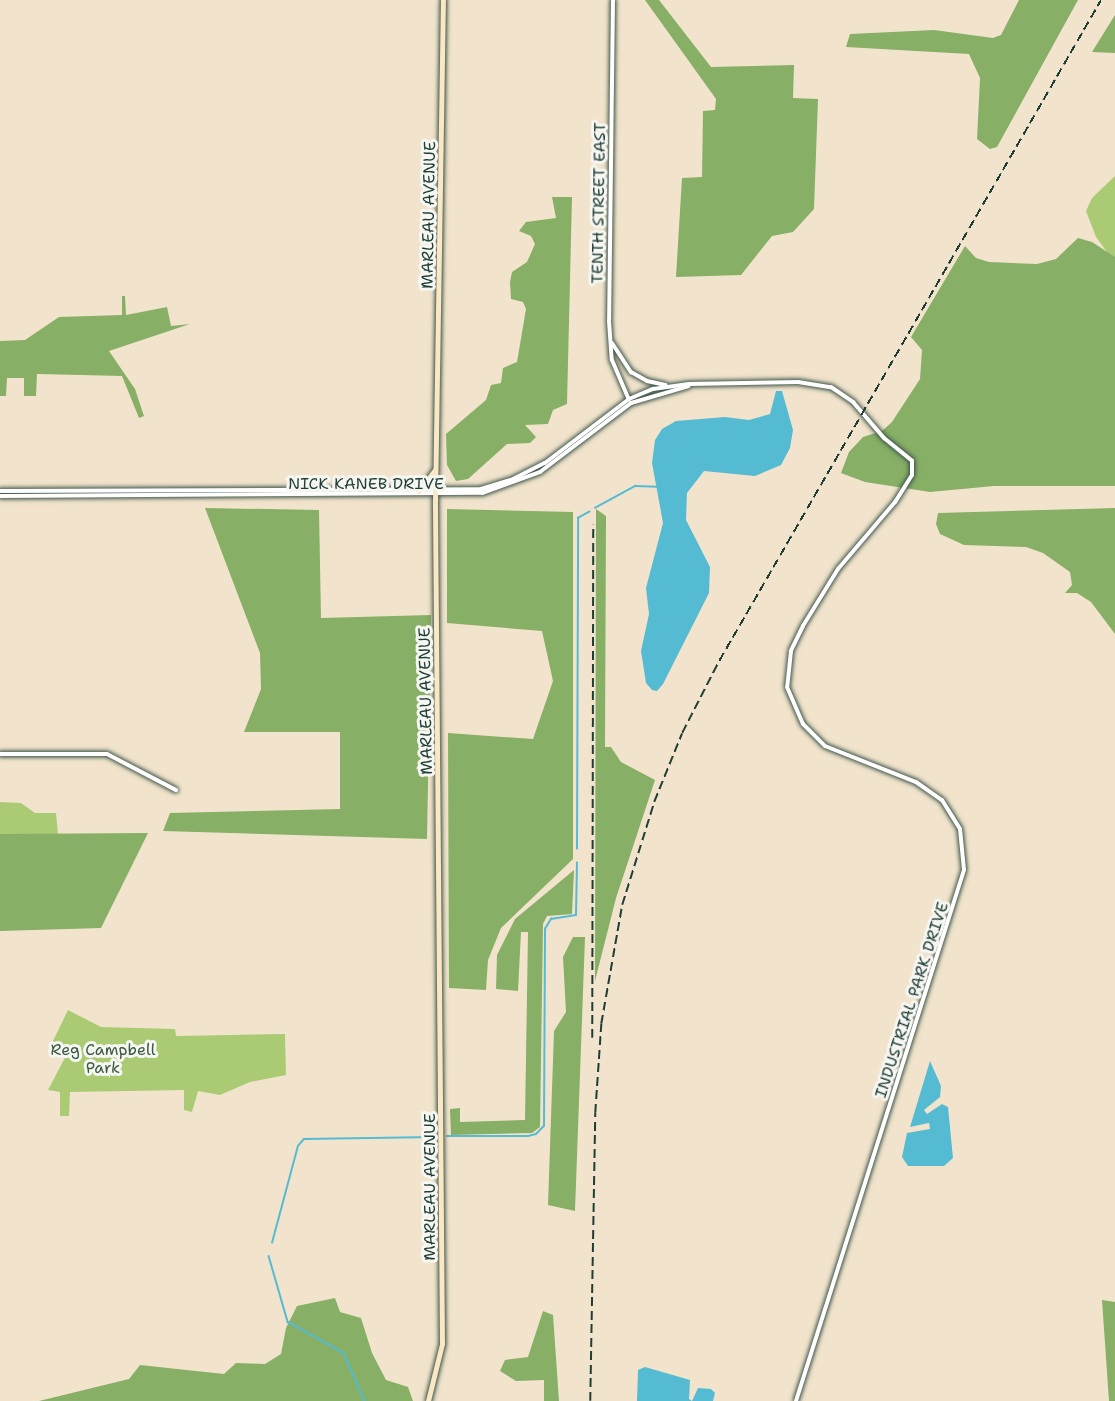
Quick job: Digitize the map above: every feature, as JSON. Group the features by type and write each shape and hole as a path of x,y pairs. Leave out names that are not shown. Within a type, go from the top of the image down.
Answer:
{"main road":[{"name":"MARLEAU AVENUE","path":"428,1401 442,1344 436,468 443,0"},
{"path":"419,490 436,468"}],"street":[{"name":"TENTH STREET EAST","path":"613,0 610,333 612,360 630,401"},
{"path":"610,333 617,356 631,372 647,381 676,384"},
{"name":"NICK KANEB DRIVE","path":"0,496 436,493 481,489 528,473 630,401 676,384 798,381 831,387 853,402 910,459 914,469 895,502 837,569 803,626 791,651 787,687"},
{"name":"NICK KANEB DRIVE","path":"630,401 700,384"},
{"name":"NICK KANEB DRIVE","path":"0,491 419,490 436,493"},
{"name":"INDUSTRIAL PARK DRIVE","path":"787,687 802,724 825,746 916,783 942,800 960,829 965,855 958,895 796,1401"},
{"path":"0,754 107,754 176,790"}],"green space":[{"path":"645,0 659,0 711,67 794,65 793,98 818,99 814,209 793,232 772,236 741,275 676,277 682,178 702,177 703,111 715,110 716,99"},
{"path":"1019,0 1078,0 997,147 990,149 977,139 980,78 969,54 846,47 850,34 934,30 993,38 1001,35"},
{"path":"1115,15 1115,53 1092,52"},
{"path":"1115,176 1115,263 1096,237 1086,211 1092,198"},
{"path":"552,197 572,197 567,404 553,410 548,424 525,425 536,437 530,443 507,444 468,479 456,481 447,465 446,434 486,400 491,385 501,383 503,368 517,362 526,309 523,302 511,299 510,282 512,272 527,262 535,244 531,236 519,231 526,222 556,218"},
{"path":"1078,238 1092,242 1115,257 1115,486 994,486 930,492 865,482 841,473 849,452 863,437 882,431 892,422 920,379 922,350 911,337 965,246 976,258 989,262 1037,264 1056,259"},
{"path":"122,296 125,296 126,315 167,307 171,326 190,324 109,351 135,389 144,416 139,418 122,376 37,374 36,396 24,396 24,378 7,378 6,396 0,396 0,341 25,340 59,317 122,315"},
{"path":"205,508 319,510 321,618 431,615 427,839 163,831 170,813 340,809 340,732 244,732 261,689 260,653"},
{"path":"1115,508 1115,634 1091,602 1077,593 1065,593 1072,585 1070,572 1043,553 1026,547 964,545 940,534 936,524 938,513"},
{"path":"447,509 573,512 573,859 501,928 488,960 486,990 449,988 448,733 533,739 553,681 542,631 447,623"},
{"path":"596,509 606,516 605,747 611,747 621,762 655,780 616,898 595,981"},
{"path":"0,802 21,803 35,813 56,813 58,834 0,834"},
{"path":"148,833 101,928 0,931 0,834"},
{"path":"574,870 572,914 547,916 543,924 540,1127 532,1133 451,1135 450,1109 460,1108 460,1122 525,1120 528,932 521,932 518,991 496,989 497,955 515,919"},
{"path":"573,937 585,937 575,1211 548,1205 554,1031 566,1012 563,957"},
{"name":"Reg Campbell Park","path":"68,1010 101,1027 175,1029 176,1036 285,1034 286,1075 250,1082 220,1095 198,1091 192,1112 184,1110 184,1090 70,1092 69,1116 60,1116 60,1092 48,1090 69,1050 53,1041"},
{"path":"335,1298 340,1312 361,1318 372,1353 386,1380 408,1387 413,1401 39,1401 129,1379 140,1365 224,1374 236,1363 265,1364 281,1354 286,1328 297,1306"},
{"path":"1102,1300 1115,1302 1115,1401 1109,1401"},
{"path":"543,1311 553,1315 559,1401 544,1401 544,1380 516,1381 500,1371 505,1360 528,1357"}],"water":[{"path":"776,391 782,391 793,430 790,448 781,465 755,476 704,471 687,493 686,520 710,567 709,593 663,684 657,691 652,690 646,683 641,651 649,614 646,588 663,523 652,463 655,440 662,429 676,421 725,417 749,420 770,414"},
{"path":"930,1061 941,1086 940,1097 924,1110 927,1114 942,1104 948,1107 953,1158 944,1166 908,1166 902,1157 907,1133 930,1129 929,1123 910,1127"},
{"path":"645,1367 690,1380 689,1399 692,1401 637,1401 638,1370"},
{"path":"698,1388 711,1389 715,1393 713,1401 692,1401"}],"waterway":[{"path":"595,508 635,486 658,487"},
{"path":"577,849 578,518 589,512"},
{"path":"447,1136 528,1136 536,1134 544,1126 545,929 551,919 576,915 577,863"},
{"path":"272,1243 298,1146 304,1139 435,1137"},
{"path":"269,1256 288,1322 344,1353 365,1401"}],"railway":[{"path":"590,1401 595,1113 601,1024 622,905 654,802 682,733 719,661 1101,0"},
{"path":"592,1038 593,525"}]}
